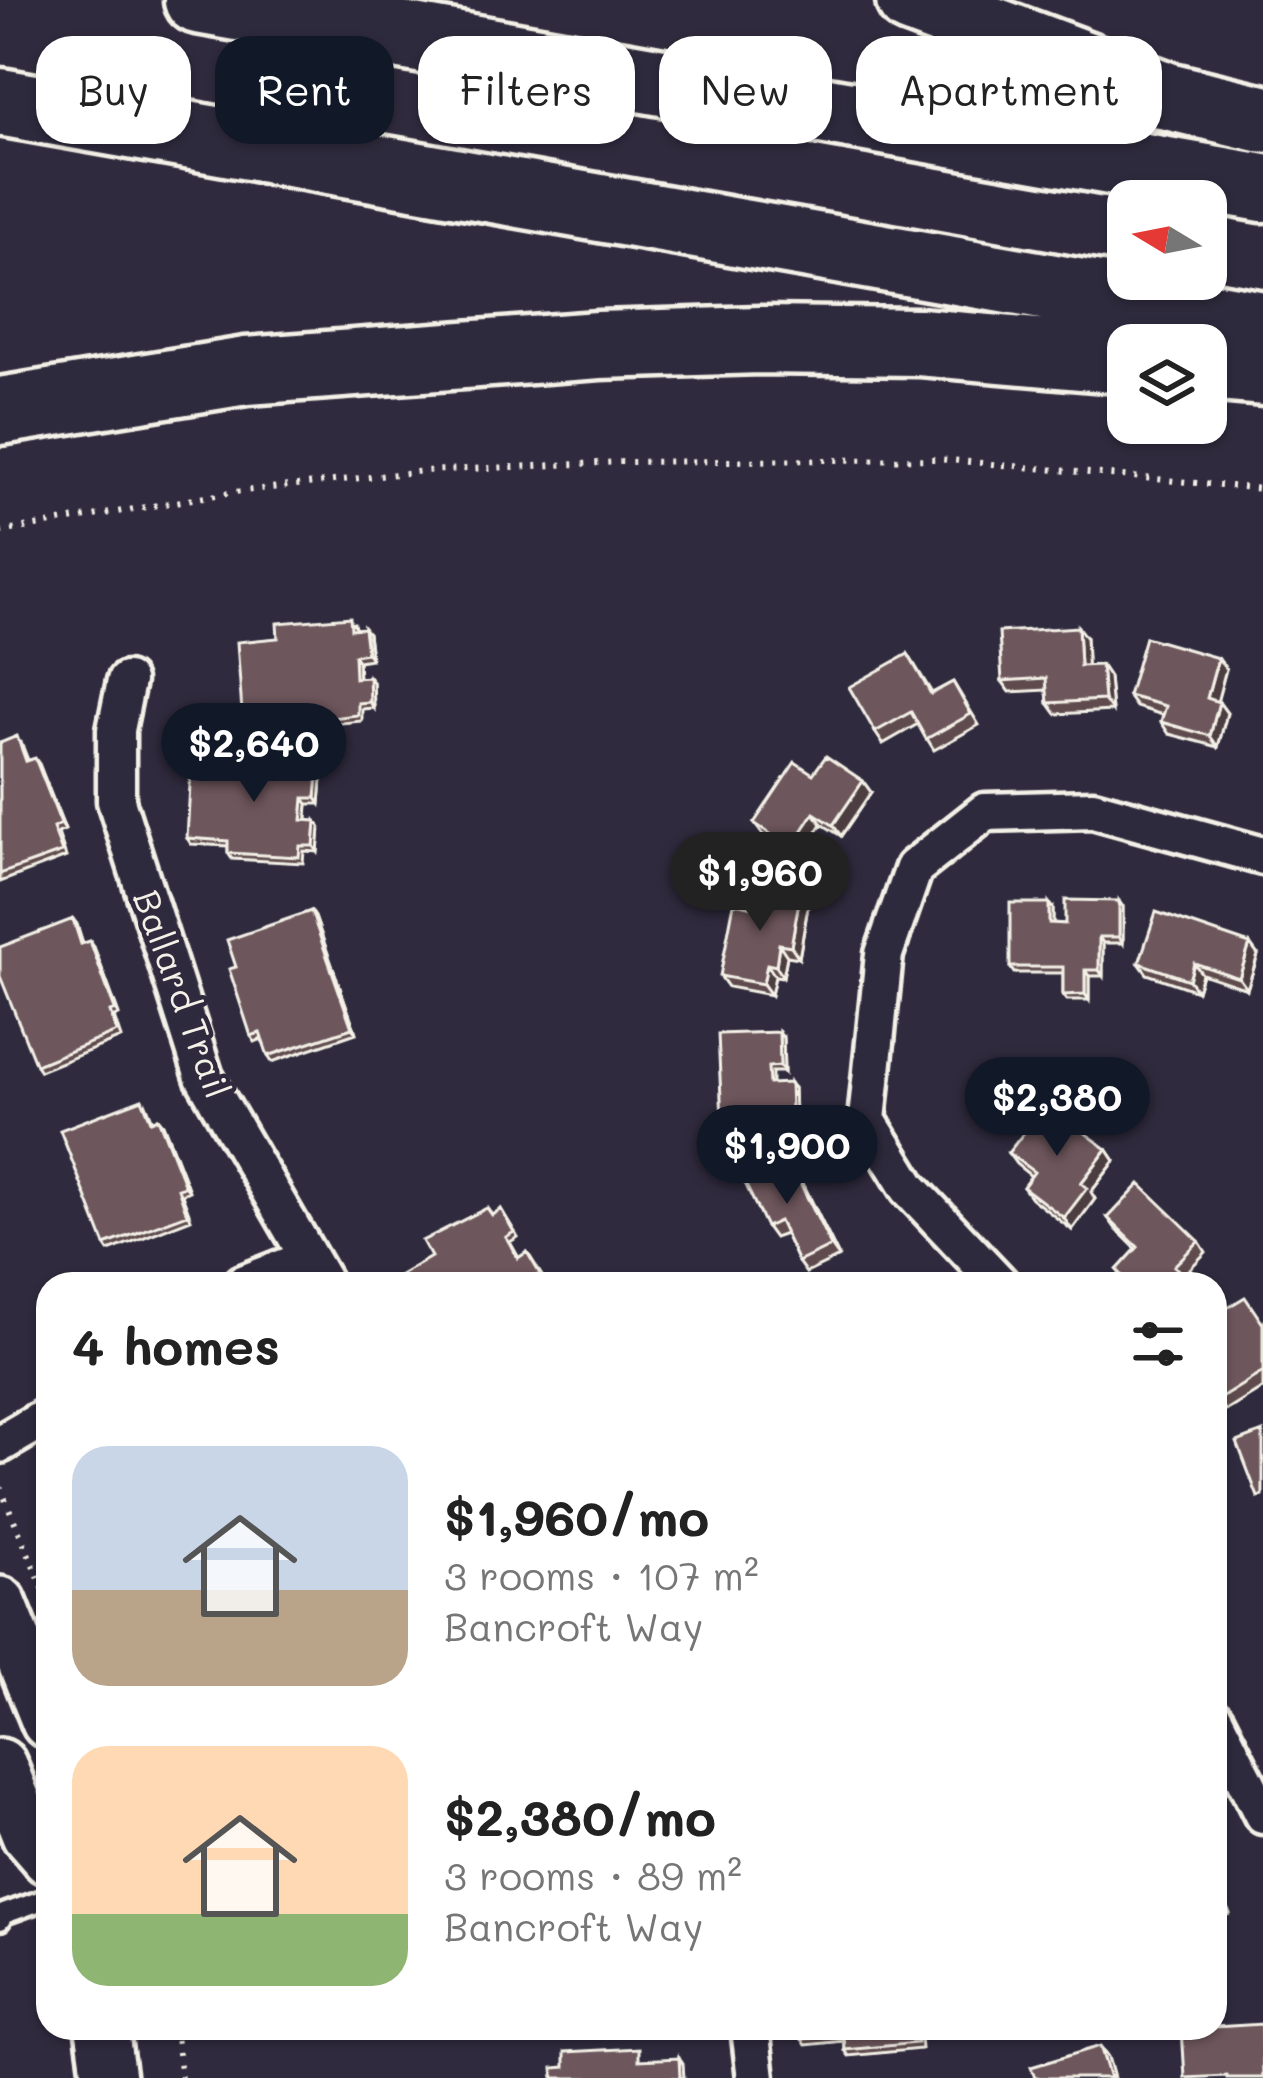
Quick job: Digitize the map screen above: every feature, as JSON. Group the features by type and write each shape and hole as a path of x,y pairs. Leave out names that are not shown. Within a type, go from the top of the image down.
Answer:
{"highway":[{"path":"198,0 1263,188"},
{"path":"910,0 1167,96 1263,119"},
{"path":"0,102 1263,325"},
{"path":"0,411 246,371 598,344 920,342 1107,358"},
{"path":"1227,369 1263,372"}],"main road":[{"path":"0,1603 36,1692"},
{"path":"0,1765 36,1844"},
{"path":"104,2040 109,2078"}],"street":[{"name":"Ballard Trail","path":"126,681 116,730 116,801 204,1077 316,1271"},
{"path":"989,1272 909,1188 868,1120 884,954 914,868 985,812 1093,809 1263,856"},
{"path":"0,1444 36,1423"},
{"path":"1227,1744 1263,1815"},
{"path":"752,2040 756,2078"}],"lane":[{"path":"1,1915 36,1902"}],"path":[{"path":"0,532 258,490 424,471 622,462 938,459 1263,489"},
{"path":"0,1487 36,1572"},
{"path":"176,2040 181,2078"}],"building":[{"path":"350,617 351,629 364,628 367,653 354,655 355,678 369,677 370,702 358,703 358,715 287,723 285,709 242,712 237,642 278,638 277,623"},
{"path":"1078,627 1080,666 1101,665 1104,700 1048,703 1046,678 1002,681 999,632"},
{"path":"1145,637 1218,658 1207,698 1219,702 1210,736 1161,722 1166,706 1128,696"},
{"path":"908,654 931,694 953,682 971,714 926,739 911,712 875,732 849,687"},
{"path":"17,736 26,761 35,758 61,824 53,828 62,852 0,874 0,743"},
{"path":"233,754 306,757 305,772 318,773 316,798 304,798 302,820 316,821 314,846 300,846 299,857 228,853 228,841 187,838 191,767 232,769"},
{"path":"826,756 863,781 833,825 814,813 791,848 754,823 795,762 813,774"},
{"path":"764,883 801,890 791,946 779,944 776,966 767,964 763,984 720,976 734,903 759,908"},
{"path":"1065,900 1119,901 1119,937 1099,937 1099,970 1085,970 1085,994 1063,995 1063,967 1010,967 1010,903 1049,903 1049,923 1065,924"},
{"path":"311,911 352,1028 268,1056 260,1033 251,1036 229,969 236,967 227,940"},
{"path":"1156,912 1250,944 1239,978 1194,963 1189,980 1139,963"},
{"path":"73,919 81,944 90,941 115,1010 110,1012 117,1032 36,1065 0,976 0,947"},
{"path":"779,1032 780,1066 768,1067 769,1084 790,1083 792,1138 756,1139 755,1119 722,1120 718,1034"},
{"path":"142,1099 151,1121 158,1118 185,1186 178,1188 187,1214 105,1245 60,1130"},
{"path":"1046,1104 1107,1149 1081,1183 1087,1188 1064,1218 1023,1187 1034,1172 1008,1153"},
{"path":"787,1156 831,1246 798,1262 779,1221 766,1227 742,1177"},
{"path":"1140,1184 1199,1241 1174,1266 1180,1272 1119,1272 1138,1247 1108,1218"},
{"path":"487,1208 492,1215 501,1209 514,1232 506,1237 518,1258 527,1252 539,1272 406,1272 431,1257 422,1241"},
{"path":"1245,1297 1263,1324 1263,1372 1227,1394 1227,1308"},
{"path":"1263,1432 1263,1496 1258,1497 1237,1442"},
{"path":"1262,2024 1263,2078 1185,2078 1183,2040 1227,2040 1227,2026"},
{"path":"844,2040 917,2040 917,2043 845,2050"},
{"path":"1100,2046 1110,2078 1035,2078 1031,2067"},
{"path":"639,2048 639,2060 679,2058 680,2078 554,2078 553,2068 565,2067 565,2052"}]}
